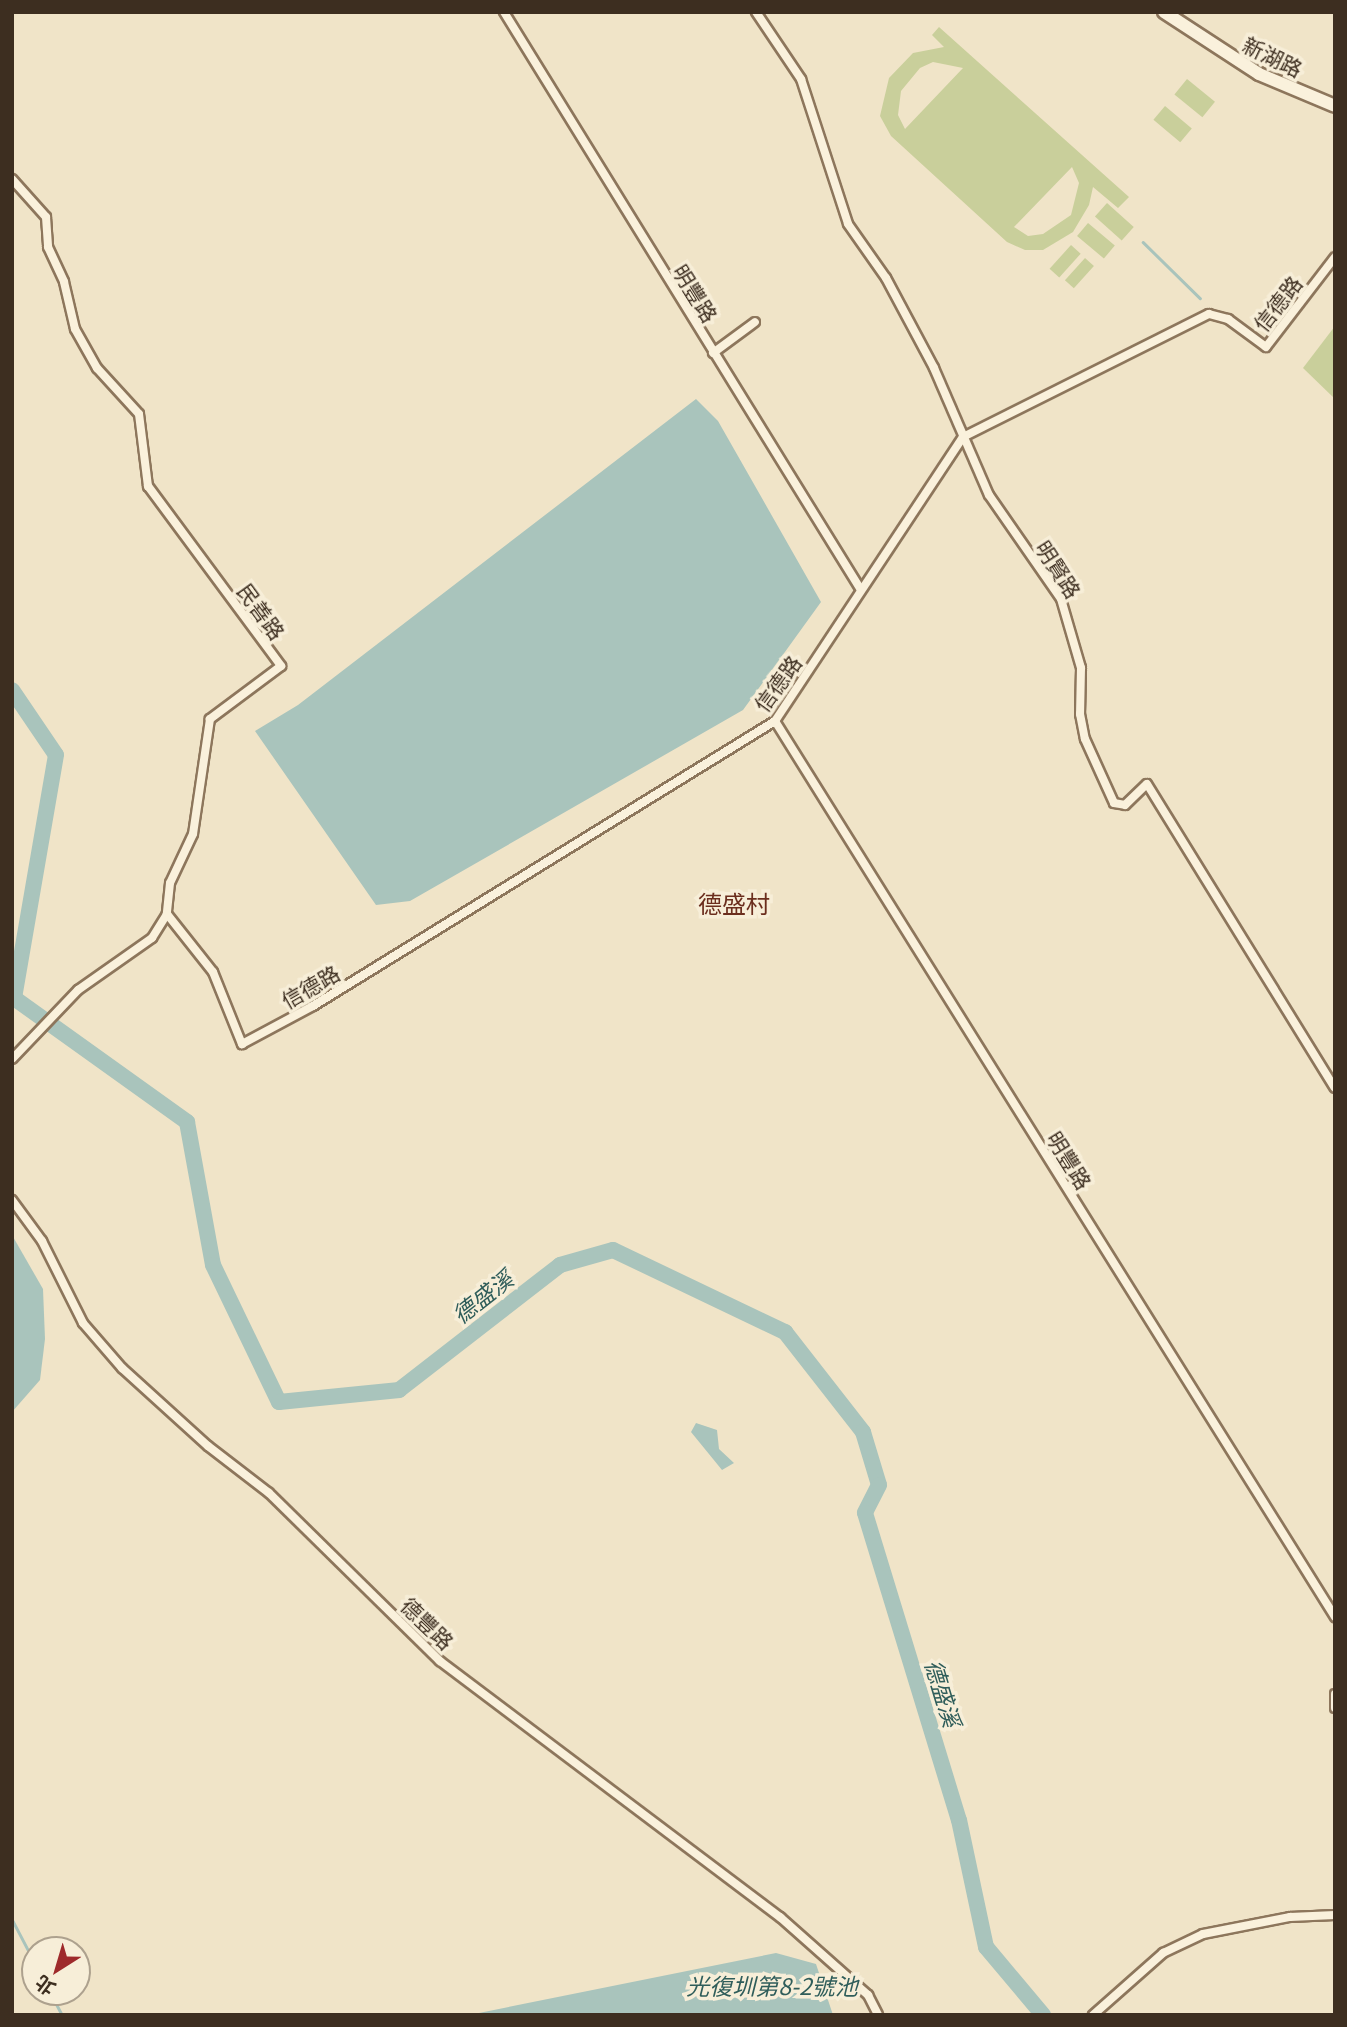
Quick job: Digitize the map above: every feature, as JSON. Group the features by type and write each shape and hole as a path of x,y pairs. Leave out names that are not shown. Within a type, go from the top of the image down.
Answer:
{"street":[{"name":"明豐路","path":"504,12 861,590"},
{"name":"明賢路","path":"756,12 801,79 838,204 907,317 989,495 1064,606 1081,668 1080,714 1085,739 1114,803 1125,805 1147,784 1335,1088"},
{"name":"新湖路","path":"1164,12 1259,74 1335,106"},
{"name":"民善路","path":"12,179 46,217 48,247 64,282 75,329 97,368 139,414 148,486 281,666 210,719 198,812 170,883 167,915"},
{"name":"信德路","path":"167,915 213,972 242,1044 313,1006 775,721 963,437 1209,314 1227,319 1266,347 1335,257"},
{"path":"713,353 755,323"},
{"name":"明豐路","path":"775,721 1335,1617"},
{"path":"12,1059 51,1014 152,937 167,915"},
{"name":"德豐路","path":"12,1200 42,1241 83,1323 132,1378 269,1493 440,1661 780,1917 868,1995 878,2015"},
{"path":"1335,1695 1335,1708"},
{"path":"1093,2015 1163,1953 1203,1934 1290,1917 1335,1915"}],"green space":[{"path":"939,27 1129,197 1118,208 1093,187 1089,205 1073,232 1043,250 1025,250 1007,242 891,136 880,116 889,78 913,53 944,47 932,35","holes":["933,62 963,68 905,129 898,115 901,91 920,68","1072,167 1079,183 1071,215 1043,234 1028,236 1014,227"]},
{"path":"1187,79 1215,102 1202,117 1174,95"},
{"path":"1165,106 1192,128 1180,142 1153,120"},
{"path":"1107,203 1134,227 1122,240 1095,216"},
{"path":"1088,223 1115,245 1104,259 1077,236"},
{"path":"1071,245 1081,254 1059,277 1050,269"},
{"path":"1085,258 1094,266 1074,288 1065,280"},
{"path":"1335,326 1335,399 1303,368"}],"water":[{"path":"696,399 718,421 821,602 743,710 410,901 376,905 255,731 298,705"},
{"path":"12,1235 43,1289 45,1339 40,1380 12,1412"},
{"path":"696,1423 717,1430 719,1449 734,1463 722,1470 691,1432"},
{"name":"光復圳第8-2號池","path":"776,1953 816,1964 833,2015 469,2015"}],"waterway":[{"path":"1143,242 1200,298"},
{"name":"德盛溪","path":"12,690 56,755 14,998 187,1122 213,1265 279,1402 399,1390 560,1265 613,1250 785,1332 863,1432 879,1485 865,1513 959,1820 986,1947 1043,2015"},
{"path":"12,1919 21,1936"},
{"path":"57,2006 62,2015"}],"district":[{"name":"德盛村","path":"734,903"}]}
